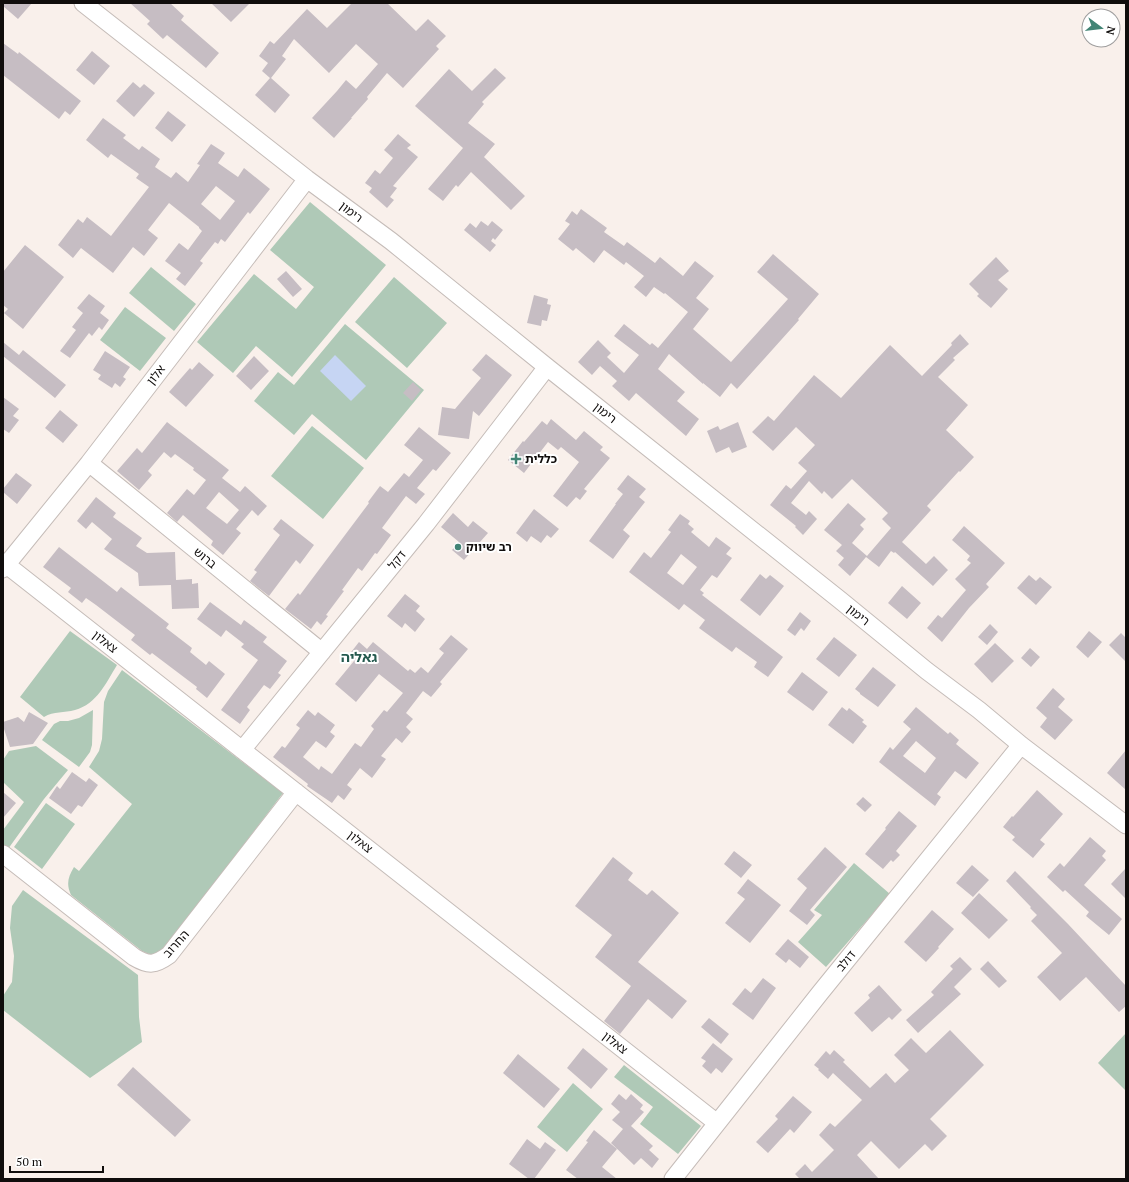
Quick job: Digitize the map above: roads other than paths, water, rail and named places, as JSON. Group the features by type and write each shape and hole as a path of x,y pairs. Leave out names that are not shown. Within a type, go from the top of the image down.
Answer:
{"street":[{"name":"רימון","path":"82,3 307,179 391,241 840,600 926,671 980,710 1021,745 1126,825"},
{"name":"אלון","path":"4,565 89,463 307,179"},
{"name":"דקל","path":"242,750 426,524 547,367"},
{"name":"ברוש","path":"89,463 322,652"},
{"name":"צאלון","path":"4,565 717,1123"},
{"name":"דולב","path":"673,1179 820,993 1021,745"},
{"name":"החרוב","path":"3,854 134,957 148,963 155,963 169,955 296,792"}],"water":[{"path":"335,355 366,386 351,401 320,371"}],"place":[{"name":"כללית","path":"516,459"},
{"name":"רב שיווק","path":"458,547"}],"district":[{"name":"גאליה","path":"359,657"}]}
